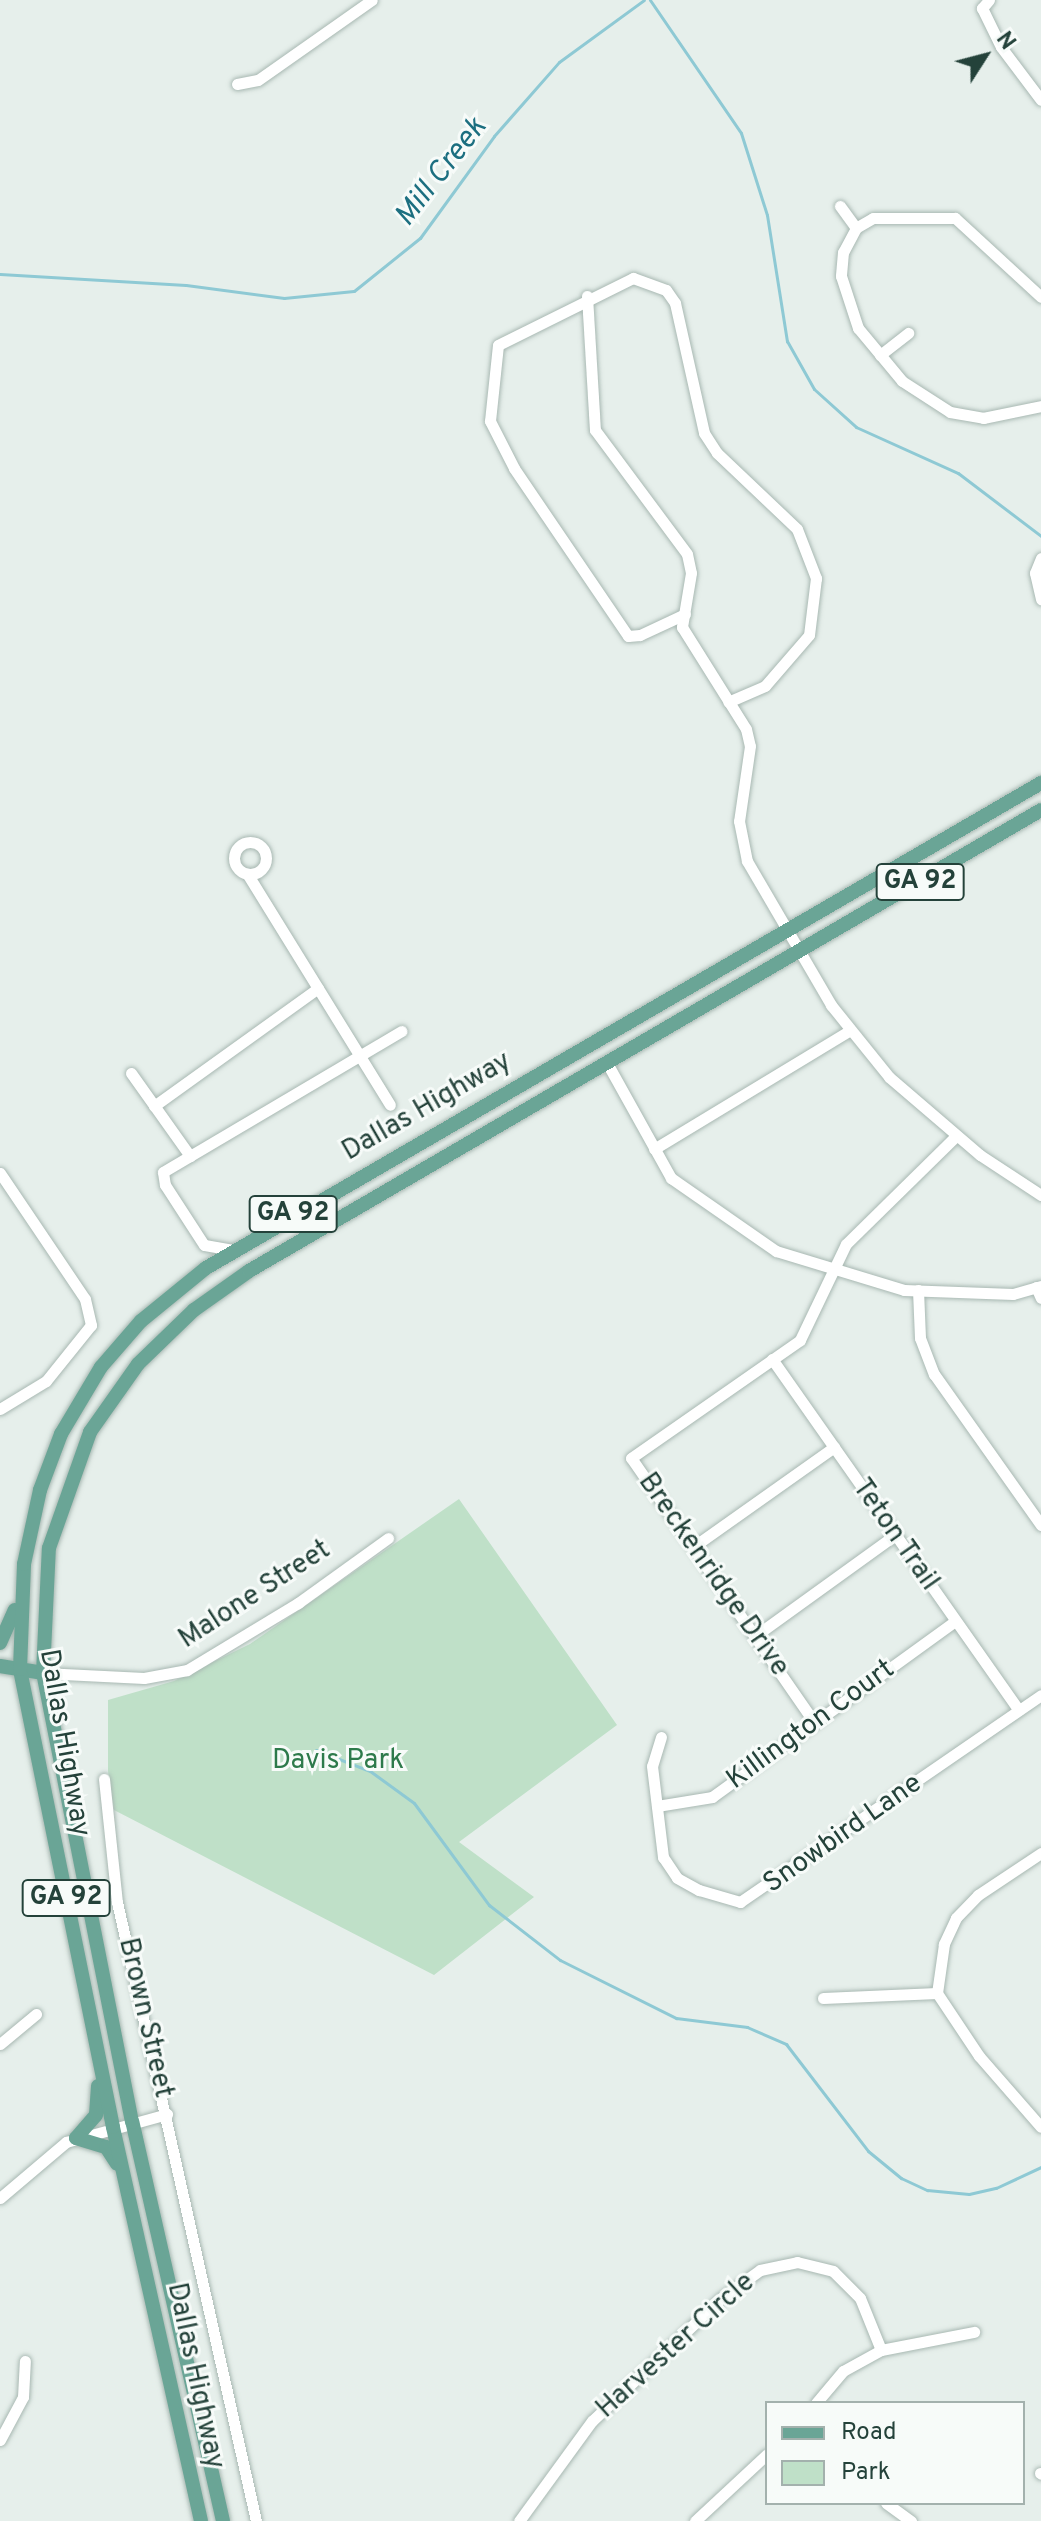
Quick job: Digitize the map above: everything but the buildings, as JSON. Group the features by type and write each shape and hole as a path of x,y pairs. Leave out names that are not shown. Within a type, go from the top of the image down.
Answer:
{"main road":[{"name":"Dallas Highway","path":"201,2521 113,2127 20,1669 20,1598 40,1490 68,1422 101,1367 141,1321 199,1273 233,1250 1041,783"},
{"name":"Dallas Highway","path":"223,2521 132,2122 43,1673 43,1587 60,1506 90,1432 138,1364 194,1310 249,1271 1041,810"},
{"path":"0,1643 20,1598"},
{"name":"Malone Street","path":"0,1666 43,1673"},
{"path":"96,2045 98,2109 76,2138 106,2147 124,2176"}],"street":[{"path":"237,84 258,80 372,0"},
{"path":"989,0 982,8 1001,47 1041,100"},
{"path":"840,206 856,228"},
{"path":"1041,297 955,218 886,216 856,228 843,252 841,276 858,328 902,381 950,412 983,418 1041,406"},
{"path":"685,614 640,635 628,636 514,468 490,421 498,345 587,296 633,278 666,290 675,303 704,433 717,453 782,510 810,553 817,601 809,635 765,686 728,702"},
{"path":"587,296 595,430 687,554 691,573 682,627 746,729 750,746 741,792 740,842 784,931 849,1031 889,1077 956,1136 1041,1195"},
{"path":"880,355 908,333"},
{"path":"1041,558 1035,573 1041,599"},
{"path":"248,875 390,1105"},
{"path":"154,1106 318,988"},
{"path":"199,1273 204,1245 162,1176 190,1156 401,1031"},
{"path":"654,1149 849,1031"},
{"path":"607,1063 671,1178 756,1241 831,1268 918,1290 1013,1294 1039,1290"},
{"path":"131,1073 190,1156"},
{"name":"Breckenridge Drive","path":"814,1722 631,1458 800,1340 820,1305 831,1268 846,1244 956,1136"},
{"path":"0,1173 85,1299 91,1325 46,1381 0,1409"},
{"path":"204,1245 233,1250"},
{"path":"918,1290 920,1338 934,1374 1041,1525"},
{"name":"Teton Trail","path":"772,1359 1019,1710"},
{"path":"693,1547 834,1447"},
{"path":"755,1636 895,1535"},
{"name":"Malone Street","path":"43,1673 144,1678 187,1670 298,1603 388,1538"},
{"name":"Killington Court","path":"657,1806 712,1797 955,1621"},
{"name":"Snowbird Lane","path":"661,1737 652,1766 663,1857 677,1878 699,1890 740,1902 1041,1695"},
{"name":"Brown Street","path":"104,1779 117,1902 256,2521"},
{"path":"1041,1853 978,1895 956,1918 944,1944 937,1993 979,2056 1041,2127"},
{"path":"823,1998 937,1993"},
{"path":"0,2044 36,2014"},
{"name":"Brown Street","path":"0,2198 54,2149 76,2138 167,2114"},
{"name":"Harvester Circle","path":"519,2521 592,2421 720,2299 760,2270 797,2262 833,2271 860,2298 881,2350"},
{"path":"818,2401 843,2371 881,2350 974,2332"},
{"path":"0,2440 23,2397 25,2361"},
{"path":"695,2521 765,2456"},
{"path":"889,2505 911,2521"}],"green space":[{"name":"Davis Park","path":"459,1499 617,1725 459,1842 534,1897 434,1975 114,1810 108,1771 108,1700 174,1681 250,1644"}],"waterway":[{"name":"Mill Creek","path":"0,274 186,285 284,298 354,291 420,238 494,136 559,62 644,0"},
{"path":"650,0 741,133 767,215 787,341 814,389 856,427 958,473 1041,536"},
{"path":"316,1750 370,1771 414,1803 489,1905 560,1960 676,2018 747,2027 786,2044 868,2151 901,2178 927,2190 969,2194 996,2188 1041,2167"}]}
